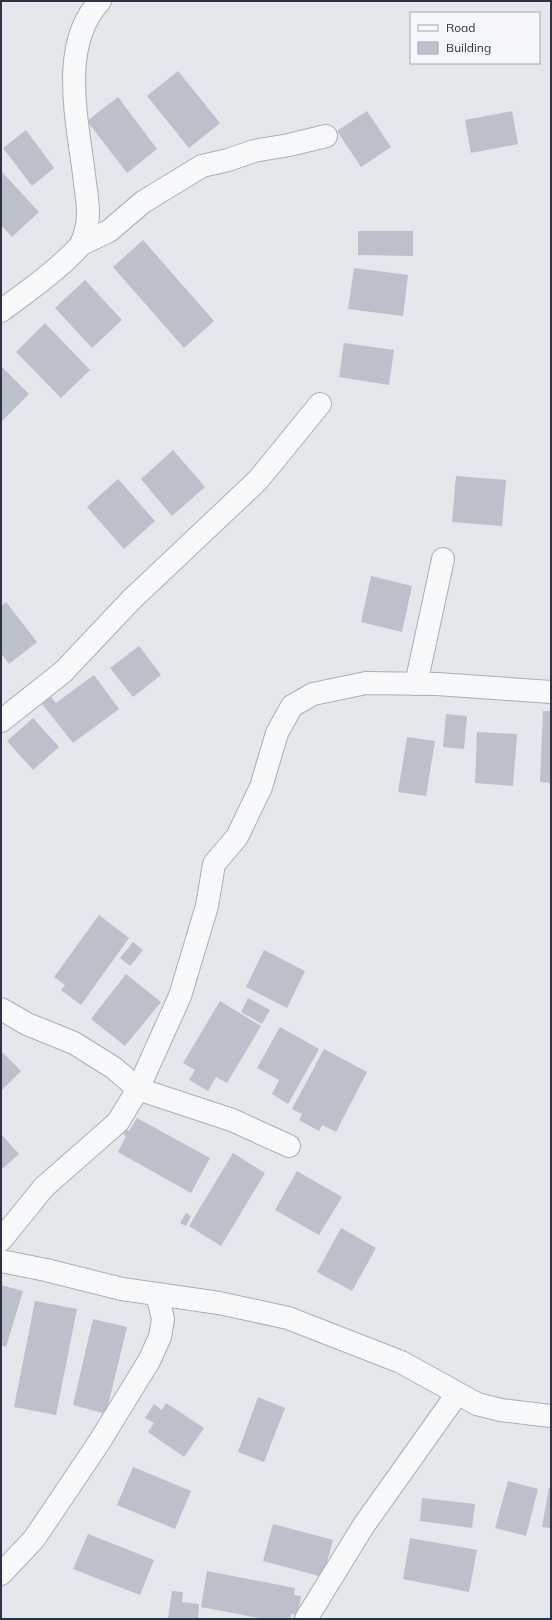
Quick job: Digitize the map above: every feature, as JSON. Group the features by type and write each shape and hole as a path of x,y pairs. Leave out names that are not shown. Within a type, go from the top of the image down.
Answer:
{"street":[{"path":"82,244 89,217 73,73 82,30 94,8 100,1"},
{"path":"1,310 55,271 82,244 109,231 143,202 202,166 228,160 254,151 289,145 326,136"},
{"path":"1,721 63,672 131,600 258,480 320,404"},
{"path":"416,684 443,559"},
{"path":"1,1240 44,1187 118,1122 138,1089 180,996 207,906 214,864 236,837 261,787 277,733 292,706 313,694 366,683 501,688 551,692"},
{"path":"1,1009 28,1024 74,1043 114,1068 138,1089 232,1120 289,1146"},
{"path":"1,1261 46,1270 122,1289 219,1302 288,1318 400,1362 477,1404 551,1416"},
{"path":"1,1572 17,1559 34,1539 98,1444 149,1362 160,1337 163,1319 157,1294"},
{"path":"306,1619 364,1525 457,1394"}],"building":[{"path":"178,71 220,123 189,148 147,96"},
{"path":"118,97 157,149 127,173 87,121"},
{"path":"367,111 391,147 361,167 337,131"},
{"path":"512,111 518,144 471,153 465,120"},
{"path":"26,130 54,168 32,186 3,148"},
{"path":"1,171 39,212 12,237 1,225"},
{"path":"358,231 413,231 413,256 358,255"},
{"path":"143,240 214,321 184,348 113,267"},
{"path":"354,268 408,275 403,316 348,309"},
{"path":"85,280 122,320 92,348 55,308"},
{"path":"45,323 90,370 61,398 16,352"},
{"path":"344,343 394,350 389,385 339,377"},
{"path":"1,366 29,394 1,422"},
{"path":"173,450 205,487 172,516 141,479"},
{"path":"456,476 506,480 502,526 452,522"},
{"path":"118,479 155,521 124,549 87,507"},
{"path":"371,576 412,586 402,632 361,622"},
{"path":"6,602 37,642 9,664 1,653 1,606"},
{"path":"139,646 161,675 133,697 110,668"},
{"path":"94,675 119,709 73,743 38,699 47,692 56,703"},
{"path":"543,711 551,711 551,783 540,782"},
{"path":"446,714 467,716 464,749 443,747"},
{"path":"33,718 59,747 33,770 7,741"},
{"path":"477,732 517,734 513,786 475,783"},
{"path":"407,737 435,741 426,796 398,792"},
{"path":"99,915 129,938 81,1005 61,990 65,985 54,977"},
{"path":"133,942 143,950 130,966 120,958"},
{"path":"264,950 305,971 287,1008 246,987"},
{"path":"126,974 161,1002 125,1046 91,1019"},
{"path":"248,998 270,1010 262,1024 241,1012"},
{"path":"220,1001 261,1026 227,1083 216,1077 208,1091 189,1080 195,1070 183,1063"},
{"path":"280,1027 319,1049 288,1104 272,1094 279,1080 257,1068"},
{"path":"324,1049 367,1072 336,1132 322,1125 319,1131 299,1120 302,1114 292,1109"},
{"path":"1,1051 21,1071 1,1091"},
{"path":"137,1118 210,1158 191,1193 118,1152 126,1136 123,1134 126,1130 129,1131"},
{"path":"1,1134 19,1154 1,1170"},
{"path":"233,1153 265,1173 221,1246 189,1226"},
{"path":"297,1171 342,1197 319,1235 275,1210"},
{"path":"186,1213 191,1216 186,1226 180,1223"},
{"path":"341,1228 376,1248 352,1291 317,1272"},
{"path":"1,1285 23,1291 6,1347 1,1345"},
{"path":"35,1301 77,1309 56,1415 14,1407"},
{"path":"93,1319 127,1327 106,1414 73,1405"},
{"path":"258,1397 285,1408 264,1462 238,1452"},
{"path":"166,1403 204,1428 184,1457 148,1432 154,1423 145,1418 154,1404 162,1410"},
{"path":"133,1467 191,1491 175,1529 117,1505"},
{"path":"508,1481 538,1489 526,1536 495,1528"},
{"path":"549,1487 551,1488 551,1528 542,1527"},
{"path":"422,1498 475,1504 472,1528 420,1521"},
{"path":"273,1524 333,1540 323,1577 263,1561"},
{"path":"88,1534 154,1560 140,1595 73,1569"},
{"path":"410,1538 477,1550 469,1592 403,1579"},
{"path":"207,1571 295,1588 294,1595 301,1596 298,1615 291,1614 290,1619 264,1619 201,1607"},
{"path":"172,1591 183,1592 182,1602 199,1604 198,1619 168,1618"}]}
